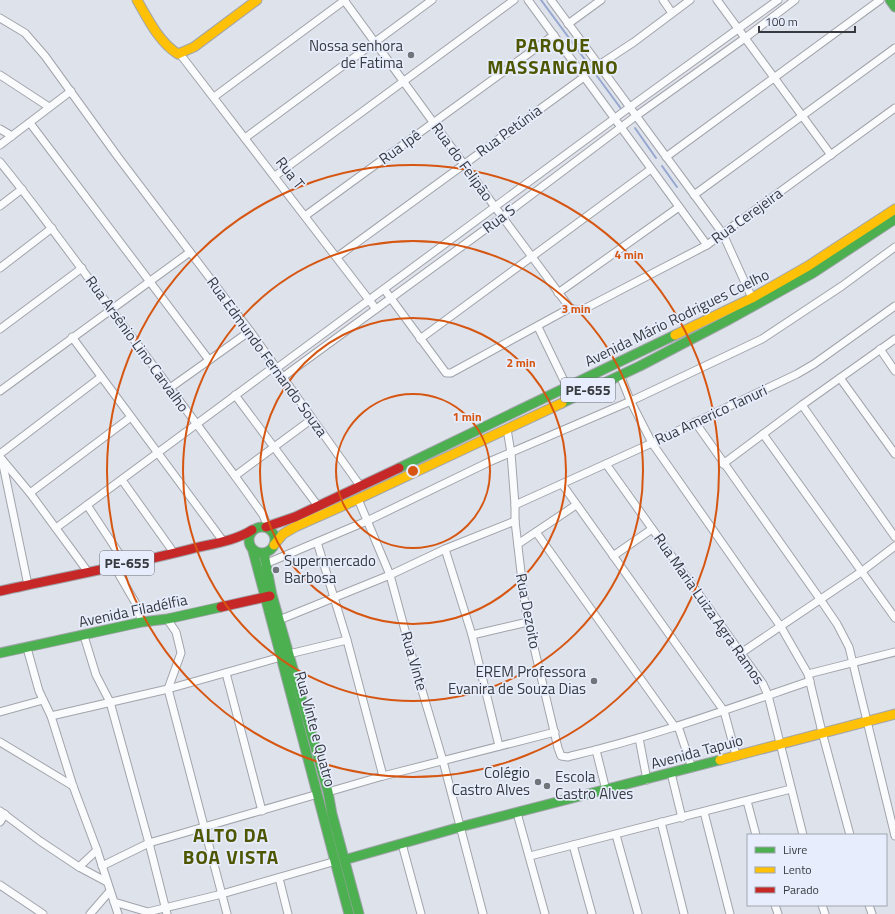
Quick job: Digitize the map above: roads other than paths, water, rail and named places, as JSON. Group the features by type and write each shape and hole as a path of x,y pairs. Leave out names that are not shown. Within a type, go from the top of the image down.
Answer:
{"main road":[{"name":"Rua T","path":"138,0 167,45 173,52 180,54"},
{"path":"180,54 200,43 258,0"},
{"path":"890,0 895,7"},
{"name":"Avenida Mário Rodrigues Coelho","path":"268,528 361,487 752,298 808,266 895,208"},
{"name":"Avenida Mário Rodrigues Coelho","path":"274,546 288,530 358,500 620,376 702,334 813,273 895,219"},
{"name":"PE-655","path":"0,591 174,553 223,541 246,534 260,527 268,528"},
{"path":"268,528 275,538 274,546"},
{"path":"252,530 248,538 248,543 253,551 264,554"},
{"name":"PE-655","path":"264,554 269,552 274,546"},
{"name":"Rua Vinte e Quatro","path":"253,551 328,792 349,914"},
{"name":"Rua Vinte e Quatro","path":"264,554 268,596 279,620 285,655 318,794 340,860"},
{"name":"Avenida Filadélfia","path":"0,653 268,596"},
{"name":"Avenida Tapuio","path":"340,860 460,827 647,780 822,732 895,714"},
{"name":"Rua Vinte e Quatro","path":"343,873 359,914"}],"street":[{"path":"214,97 345,0"},
{"name":"Rua do Felipão","path":"345,0 374,43 570,308"},
{"path":"245,138 432,0"},
{"path":"275,176 514,0"},
{"path":"528,0 707,245"},
{"path":"551,0 723,234 752,298"},
{"path":"568,24 601,0"},
{"path":"663,0 672,13"},
{"path":"599,66 690,0"},
{"path":"717,0 831,155"},
{"name":"Rua S","path":"56,528 235,395 384,289 614,118 778,0"},
{"name":"Rua S","path":"283,377 795,0"},
{"path":"666,157 880,0"},
{"name":"Rua Edmundo Fernando Souza","path":"0,18 25,33 71,91 118,157 250,331 361,487"},
{"name":"Rua Ipê","path":"305,216 554,35"},
{"path":"694,195 895,48"},
{"name":"Rua T","path":"180,54 337,256 376,309"},
{"path":"0,75 49,107"},
{"name":"Rua Petúnia","path":"337,256 584,77"},
{"path":"0,145 71,91"},
{"name":"Rua Cerejeira","path":"570,308 577,310 588,307 707,245 895,108"},
{"path":"30,123 209,360"},
{"path":"0,129 12,136"},
{"name":"Rua Arsênio Lino Carvalho","path":"0,162 82,268 235,476 263,515 268,528"},
{"path":"420,339 651,169"},
{"path":"0,206 22,189"},
{"path":"558,293 679,207"},
{"path":"0,268 52,228"},
{"path":"265,564 368,521 491,461 631,401 762,339 777,330 790,319 807,310 842,286 895,247"},
{"path":"0,391 190,252"},
{"path":"0,329 82,268"},
{"path":"384,289 446,373 451,373 538,327 570,308"},
{"name":"Rua Americo Tanuri","path":"515,505 652,443 805,370 895,306"},
{"path":"538,327 568,387"},
{"path":"170,388 250,331"},
{"path":"72,337 223,541"},
{"path":"723,464 802,405 895,339"},
{"path":"880,349 895,371"},
{"path":"620,376 652,443 781,627 809,677 822,732 850,834"},
{"path":"0,457 101,377"},
{"path":"840,378 895,454"},
{"path":"235,395 318,506"},
{"path":"802,405 895,537"},
{"path":"30,493 131,418"},
{"path":"235,476 312,419"},
{"path":"695,422 723,464 820,599 842,633 849,647 854,662 895,836"},
{"name":"Rua Dezoito","path":"507,429 512,453 515,521 528,622 560,753 563,757 568,757 596,750"},
{"path":"763,434 895,618"},
{"path":"0,457 30,493 88,572"},
{"path":"0,457 28,586"},
{"name":"Rua Maria Luiza Agra Ramos","path":"606,464 760,680 768,695 803,834"},
{"path":"122,480 174,553"},
{"path":"562,484 724,711 736,756"},
{"name":"Rua Vinte","path":"358,500 390,575 443,761 484,914"},
{"path":"87,505 126,564"},
{"path":"518,544 576,505"},
{"path":"279,620 390,575 445,549 515,521"},
{"path":"613,556 652,529"},
{"path":"536,532 677,726 692,768"},
{"path":"317,542 347,640 383,776"},
{"path":"741,653 861,572 895,546"},
{"path":"445,549 472,635 499,746"},
{"path":"114,566 135,602 142,622"},
{"path":"167,618 176,632 181,647 181,653 168,689 228,914"},
{"path":"472,635 528,622"},
{"path":"84,636 96,675 110,702 166,911"},
{"path":"51,716 168,689 285,655 347,640"},
{"path":"27,648 39,691 51,716 73,786 97,850 118,914"},
{"path":"606,790 596,750 724,711 768,695 809,677 854,662 895,652"},
{"path":"226,673 262,811"},
{"path":"0,712 43,700"},
{"path":"328,792 383,776 555,732"},
{"path":"638,738 647,780"},
{"path":"0,742 73,786"},
{"path":"671,773 682,818"},
{"path":"530,856 791,789"},
{"path":"102,866 149,843 318,794"},
{"path":"747,801 756,834"},
{"path":"704,812 730,914"},
{"path":"0,822 3,813 40,841 79,867 107,882"},
{"path":"518,813 545,914"},
{"path":"661,822 684,914"},
{"path":"616,835 638,914"},
{"path":"402,844 421,914"},
{"path":"573,845 592,914"},
{"path":"79,867 97,850"},
{"name":"Avenida Tapuio","path":"144,913 166,911 340,860"},
{"path":"279,878 288,914"},
{"path":"0,884 44,914"},
{"path":"90,914 110,891"},
{"path":"114,902 144,913"}],"waterway":[{"path":"541,0 622,110"},
{"path":"635,128 656,158"},
{"path":"662,166 677,187"}],"place":[{"name":"Nossa senhora de Fatima","path":"411,55"},
{"name":"Supermercado Barbosa","path":"276,570"},
{"name":"EREM Professora Evanira de Souza Dias","path":"594,681"},
{"name":"Colégio Castro Alves","path":"538,782"},
{"name":"Escola Castro Alves","path":"547,786"}],"district":[{"name":"PARQUE MASSANGANO","path":"553,56"},
{"name":"ALTO DA BOA VISTA","path":"231,846"}]}
